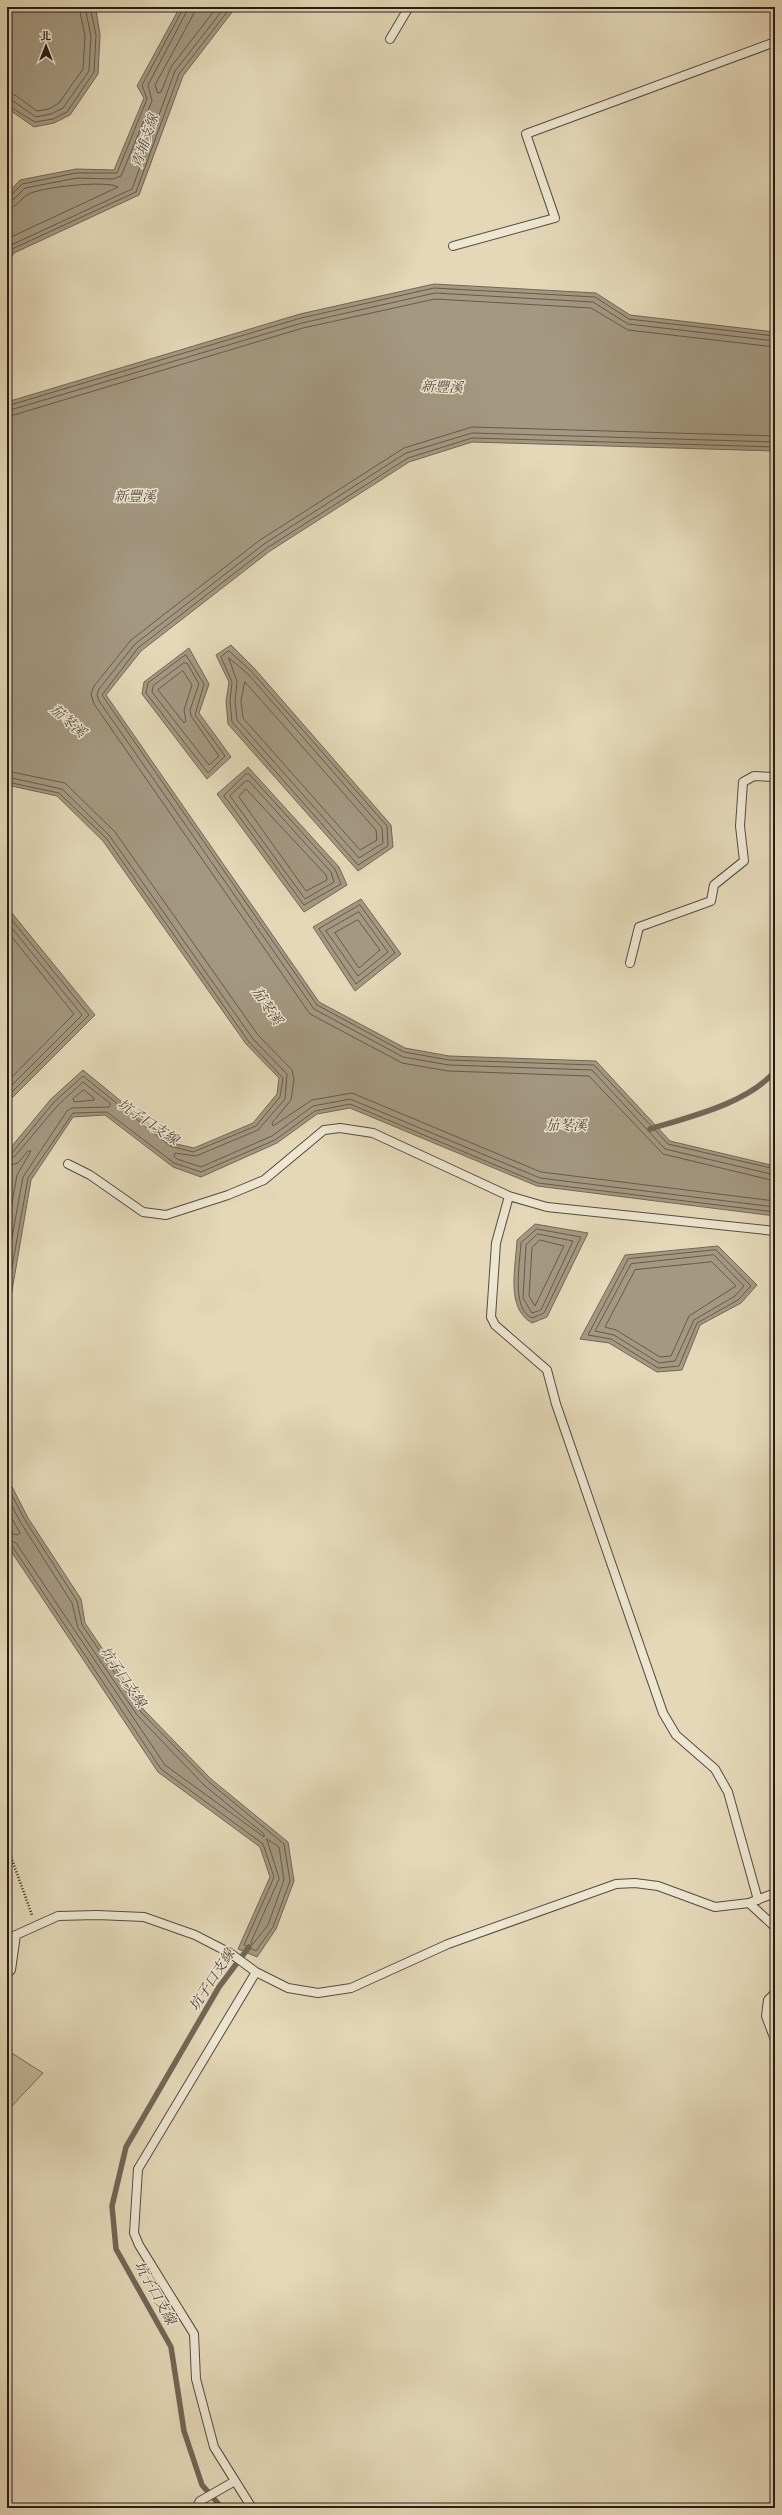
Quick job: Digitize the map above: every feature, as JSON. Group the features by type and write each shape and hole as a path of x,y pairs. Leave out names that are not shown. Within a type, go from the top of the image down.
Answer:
{"lane":[{"path":"390,39 409,7"},
{"path":"453,246 555,218 526,134 775,42"},
{"path":"630,963 639,927 711,901 714,885 744,861 740,826 743,782 754,776 775,776"},
{"path":"68,1164 90,1174 143,1212 166,1215 228,1195 264,1180 324,1130 340,1128 373,1133 508,1196 547,1207 583,1212 775,1231"},
{"path":"508,1196 496,1243 491,1317 495,1325 547,1370 556,1404 663,1713 676,1735 715,1769 728,1792 758,1900"},
{"path":"7,1939 36,1924 58,1916 97,1915 144,1917 196,1936 230,1953 256,1972 288,1988 318,1993 351,1988 448,1944 616,1884 635,1883 658,1886 715,1907 749,1903 775,1893"},
{"path":"749,1903 775,1927"},
{"path":"7,1974 11,1970 16,1935"},
{"path":"252,2508 214,2447 196,2379 194,2334 139,2245 134,2233 138,2170 256,1972"},
{"path":"775,1994 768,2000 766,2016 775,2040"},
{"path":"198,2505 215,2492 235,2481"}],"path":[{"path":"7,1846 36,1924"}],"shaded area":[{"path":"7,2050 43,2073 7,2111"}],"water":[{"path":"14,7 89,7 96,10 100,35 98,74 70,115 54,123 34,127 7,108 7,19"},
{"name":"青埔支線","path":"180,7 236,7 183,76 139,195 14,253 7,264 7,194 20,180 76,169 114,170 144,98 137,86"},
{"name":"新豐溪","path":"434,284 596,293 630,315 775,332 775,451 472,442 409,462 270,551 141,651 106,695 319,1002 405,1048 449,1056 596,1061 670,1141 775,1166 775,1216 537,1186 350,1108 317,1114 277,1143 201,1177 173,1167 105,1115 73,1117 31,1180 7,1320 7,1152 51,1099 83,1070 172,1143 194,1148 253,1123 277,1094 279,1078 246,1044 103,841 57,796 7,785 7,402 300,314"},
{"path":"231,645 254,668 391,825 393,847 358,871 228,724 226,701 229,682 216,655"},
{"path":"189,648 209,684 199,713 231,757 207,779 142,694 144,682"},
{"path":"248,767 339,867 347,885 304,912 217,794"},
{"path":"361,899 401,954 355,991 313,927"},
{"path":"7,907 95,1015 7,1103"},
{"path":"535,1224 588,1233 547,1317 532,1323 524,1316 518,1307 515,1297 514,1274 517,1240"},
{"path":"718,1246 757,1285 741,1303 700,1325 682,1370 657,1372 609,1343 580,1339 625,1255"},
{"path":"7,1477 28,1518 81,1599 85,1623 144,1710 211,1779 288,1842 294,1881 276,1929 257,1957 238,1949 270,1877 260,1847 158,1772 7,1545"}],"waterway":[{"path":"650,1129 717,1108 750,1092 764,1082 775,1071"},
{"name":"坑子口支線","path":"222,2508 202,2485 184,2431 171,2347 116,2249 112,2206 126,2147 219,1987 249,1947"}],"water label":[{"name":"茄苳溪","path":"68,721"},
{"name":"茄苳溪","path":"267,1006"},
{"name":"茄苳溪","path":"566,1125"}]}
